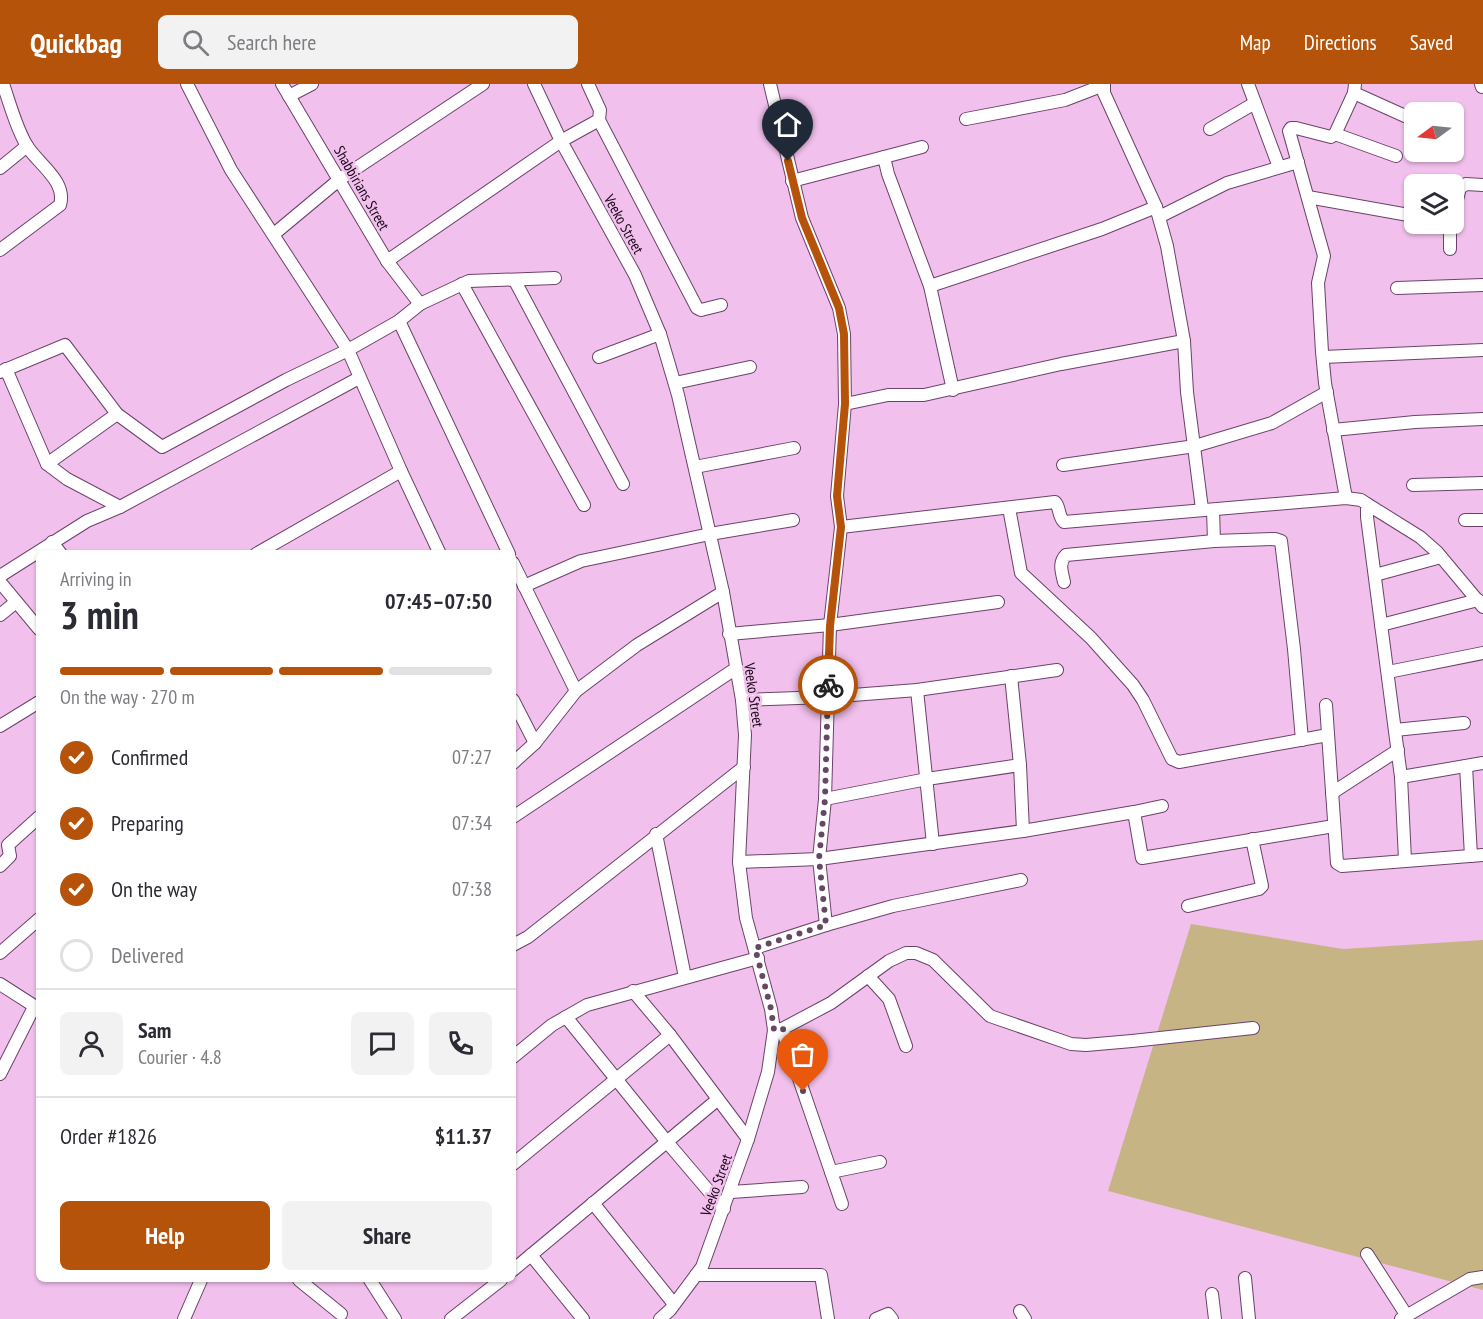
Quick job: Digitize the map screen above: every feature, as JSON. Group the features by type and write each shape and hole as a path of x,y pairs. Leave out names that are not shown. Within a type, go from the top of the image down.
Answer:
{"street":[{"path":"0,250 60,205 62,198 56,181 27,146 3,84"},
{"path":"187,84 231,170 348,350 438,550"},
{"name":"Shabbirians Street","path":"282,84 387,261 420,304"},
{"path":"289,96 312,84"},
{"path":"274,234 340,179 483,84"},
{"name":"Veeko Street","path":"534,84 561,141 635,275 660,334 675,383 695,467 723,592 742,700 745,735 739,862 746,918 778,1030 768,1072 731,1192 702,1267 670,1313"},
{"path":"588,84 600,110 599,120 697,308 701,310 722,305"},
{"path":"771,84 802,218 839,308 844,334 845,404 837,496 841,527 830,626 825,799 819,859 826,925"},
{"path":"1248,84 1279,167"},
{"path":"966,118 1056,102 1104,85 1104,93 1158,212 1167,246 1184,341 1187,392 1194,446 1215,541"},
{"path":"1335,134 1354,88 1404,115"},
{"path":"1210,129 1255,103"},
{"path":"387,261 561,141 599,120"},
{"path":"1346,498 1333,430 1323,357 1318,283 1324,256 1289,131 1292,128 1331,136 1335,134 1396,156"},
{"path":"0,168 27,146"},
{"path":"792,181 921,147"},
{"path":"884,157 930,286 952,390"},
{"path":"930,286 1158,212 1227,183 1298,162"},
{"path":"1464,185 1483,184"},
{"path":"1308,196 1404,214"},
{"path":"1450,234 1450,249"},
{"path":"120,507 67,479 47,464 3,371 64,345 117,414 162,447 286,380 348,350 399,321 420,304 462,284 485,279 515,281 555,278"},
{"path":"515,281 623,484"},
{"path":"462,284 584,505"},
{"path":"1396,288 1483,285"},
{"path":"399,321 507,550"},
{"path":"599,357 660,334"},
{"path":"845,404 888,395 924,395 952,390 1060,364 1184,341"},
{"path":"1323,357 1483,350"},
{"path":"675,383 750,367"},
{"path":"40,550 87,521 120,507 359,378"},
{"path":"1063,465 1194,446 1272,423 1327,392"},
{"path":"47,464 117,414"},
{"path":"1333,430 1415,422 1483,419"},
{"path":"695,467 794,448"},
{"path":"263,550 401,471"},
{"path":"1413,485 1483,483"},
{"path":"841,527 1055,502 1058,504 1060,516 1064,522 1346,498 1361,500 1420,537 1441,557 1481,604 1382,625"},
{"path":"1367,504 1401,777 1405,860"},
{"path":"1009,508 1021,573 1091,638 1134,685 1172,759 1179,762 1328,735"},
{"path":"524,586 581,561 710,534 793,520"},
{"path":"1465,520 1483,520"},
{"path":"1064,582 1061,564 1066,555 1215,541 1275,539 1281,541 1292,626 1302,740"},
{"path":"52,542 58,550"},
{"path":"0,576 36,552"},
{"path":"1375,575 1441,557"},
{"path":"516,569 576,691"},
{"path":"0,582 36,626"},
{"path":"516,761 535,742 576,691 637,645 723,592"},
{"path":"0,615 15,602"},
{"path":"729,633 830,626 998,602"},
{"path":"1388,672 1483,652"},
{"path":"516,815 735,669"},
{"path":"742,700 827,697 917,690 1057,670"},
{"path":"1011,676 1020,765 1023,831"},
{"path":"917,690 933,844"},
{"path":"0,726 36,704"},
{"path":"1326,705 1337,863 1342,866 1477,855 1466,766"},
{"path":"516,706 535,742"},
{"path":"1395,730 1464,723"},
{"path":"1332,793 1398,750"},
{"path":"1401,777 1483,763"},
{"path":"825,799 927,779 1020,765"},
{"path":"516,943 528,937 744,767"},
{"path":"739,862 819,859 933,844 1023,831 1162,806"},
{"path":"1134,812 1142,858 1334,826"},
{"path":"0,866 10,856 8,845 36,820"},
{"path":"656,834 685,977"},
{"path":"1188,906 1259,890 1262,886 1252,839"},
{"path":"516,1055 552,1025 587,1005 685,977 756,953 826,925 893,906 1021,880"},
{"path":"0,953 36,921"},
{"path":"842,1204 778,1030 831,1003 889,961 906,953 927,956 990,1016 1071,1044 1121,1042 1254,1028"},
{"path":"868,976 889,999 906,1046"},
{"path":"0,984 36,1008 0,1074"},
{"path":"633,991 670,1035 748,1139"},
{"path":"566,1017 724,1209"},
{"path":"516,1162 670,1035"},
{"path":"516,1268 717,1100"},
{"path":"831,1172 880,1162"},
{"path":"731,1192 802,1187"},
{"path":"594,1203 670,1313"},
{"path":"1366,1254 1412,1316 1470,1279 1483,1277"},
{"path":"531,1255 582,1319"},
{"path":"696,1275 821,1275 828,1319"},
{"path":"1245,1278 1249,1319"},
{"path":"184,1319 200,1282"},
{"path":"301,1282 341,1314"},
{"path":"372,1282 395,1319"},
{"path":"451,1319 498,1282"},
{"path":"1212,1294 1215,1319"},
{"path":"876,1319 888,1314 892,1319"}],"shaded area":[{"path":"1191,924 1343,949 1483,940 1483,1290 1108,1191"}],"way so far":[{"path":"803,1091 783,1029 774,1030 771,1009 755,948 826,925 819,859 825,799 828,685"}],"route":[{"path":"788,161 802,218 839,308 844,334 845,404 837,496 841,527 830,626 828,685"}]}
